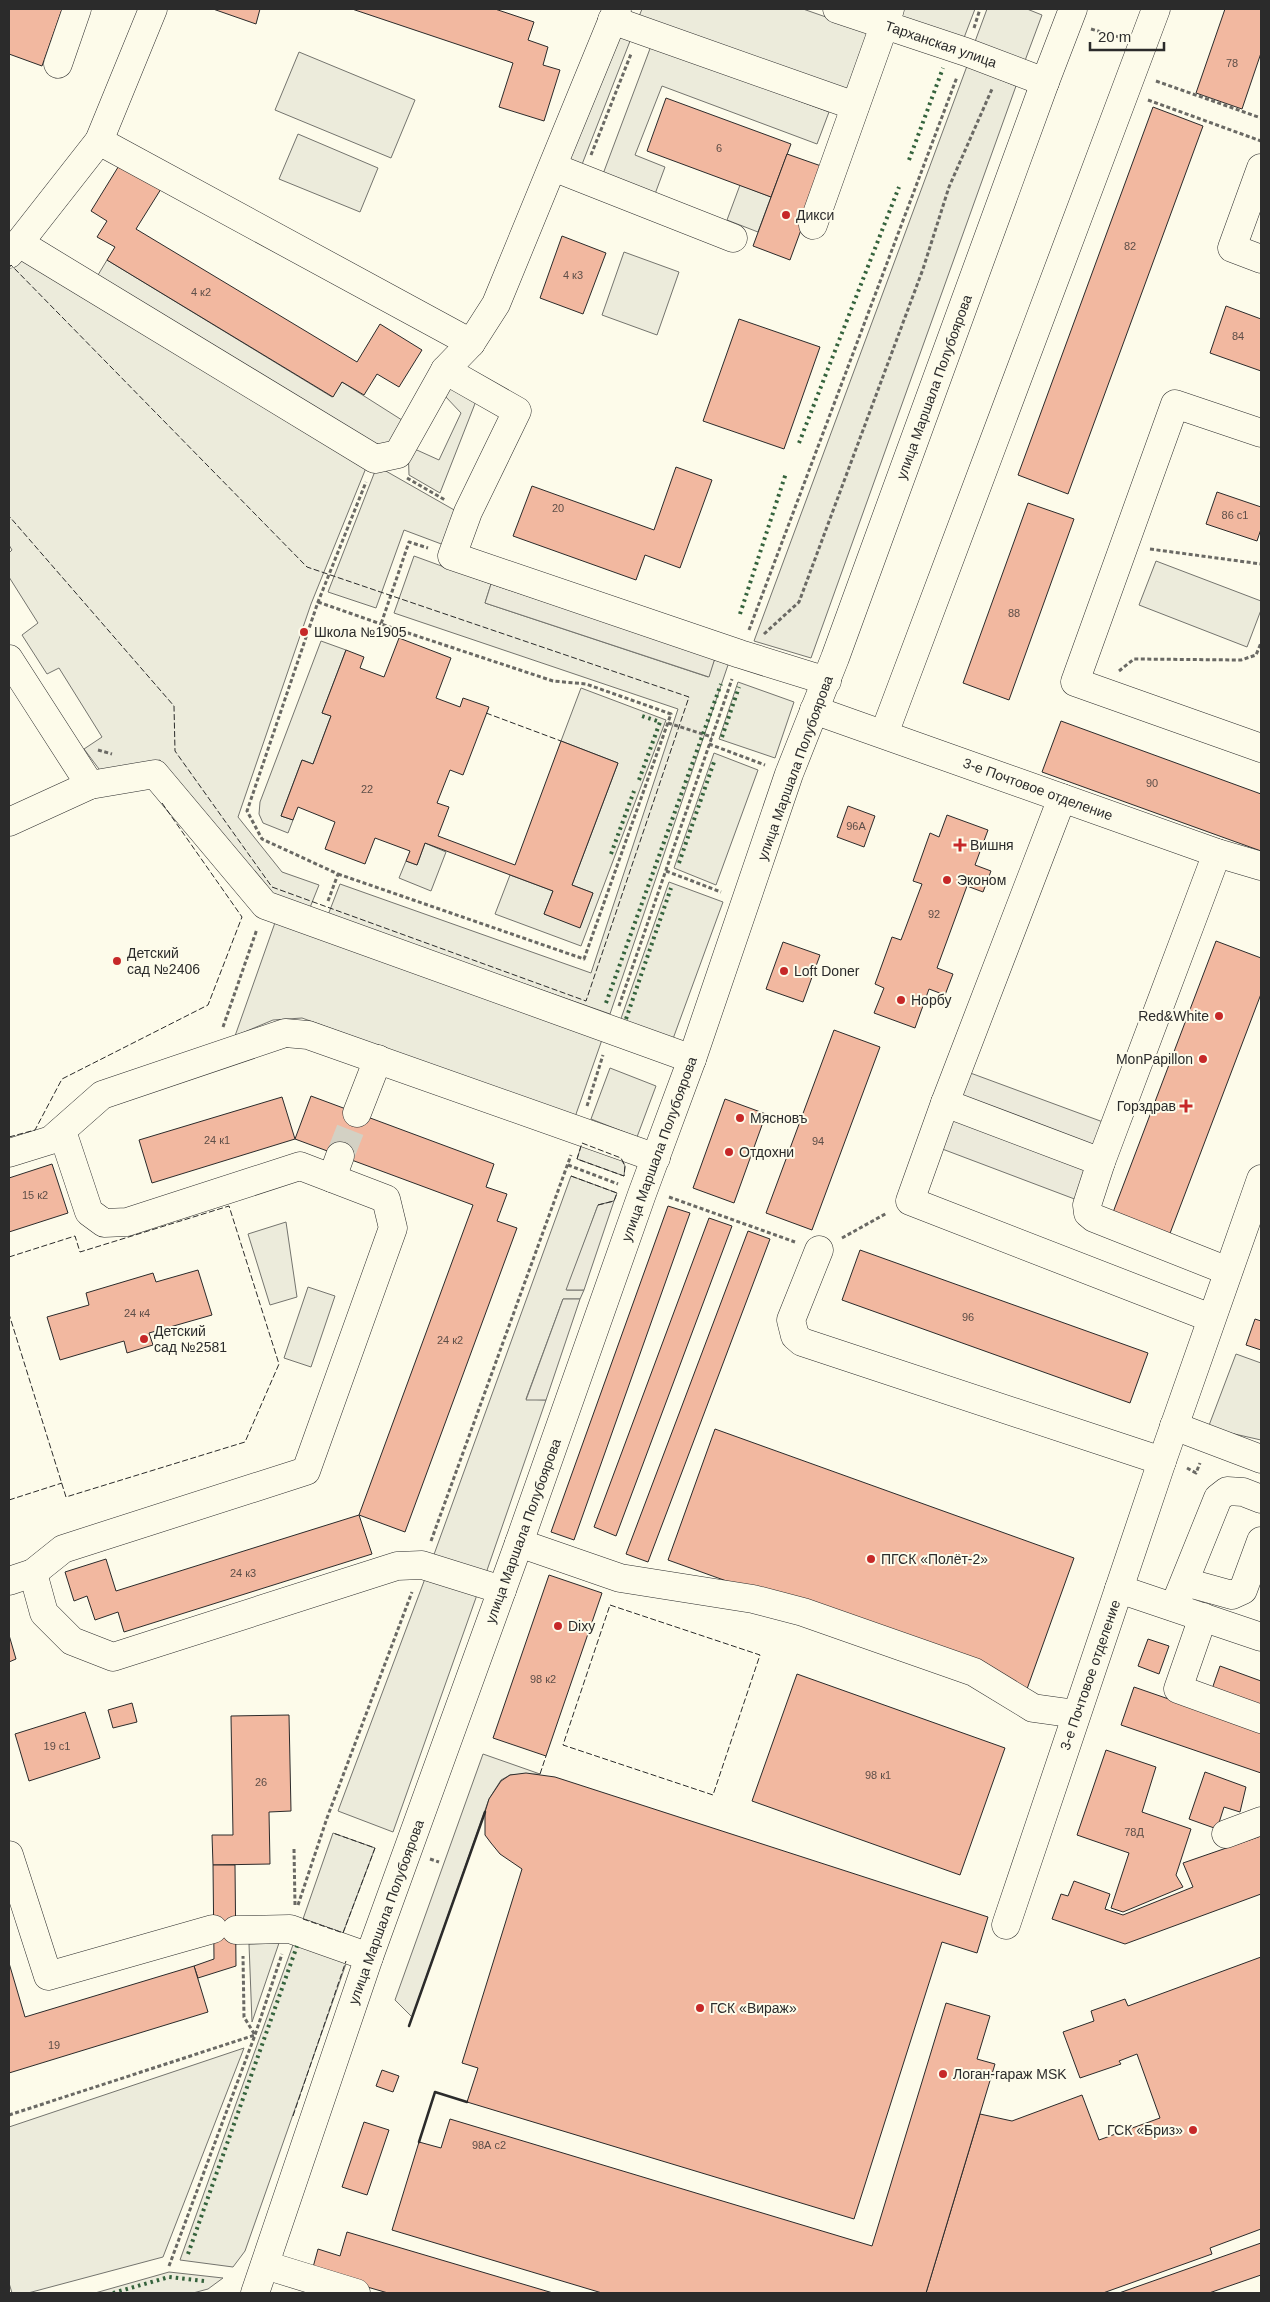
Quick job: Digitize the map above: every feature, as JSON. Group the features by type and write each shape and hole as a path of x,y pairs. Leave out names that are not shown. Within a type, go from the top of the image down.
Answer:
{"street":[{"path":"58,64 77,9"},
{"path":"153,9 98,141 14,248 375,459 398,454 445,370 472,343 496,304 614,14 641,30 855,106"},
{"name":"Тарханская улица","path":"838,9 887,16 1002,66 1045,82"},
{"name":"улица Маршала Полубоярова","path":"255,2293 369,1957 692,1059 789,774 827,682 1073,9"},
{"path":"884,734 1156,9"},
{"path":"813,225 887,16"},
{"path":"98,141 472,343"},
{"path":"553,167 733,238"},
{"path":"1261,168 1232,248 1261,259"},
{"path":"445,370 517,411 468,512 452,556 827,682"},
{"path":"1261,433 1175,404 1075,682 1261,748"},
{"path":"9,659 90,785"},
{"name":"3-е Почтовое отделение","path":"814,710 1216,853 1261,866"},
{"path":"9,822 90,785 155,774 265,905 692,1059"},
{"path":"1062,798 945,1102 910,1201 1211,1318"},
{"path":"1216,853 1101,1162 1087,1205 1088,1213 1094,1218 1228,1271"},
{"path":"9,1153 51,1140 102,1095 285,1033 308,1035 656,1158"},
{"path":"357,1114 378,1060"},
{"path":"945,1102 1101,1162"},
{"path":"62,1131 89,1212 104,1223 127,1222 300,1166 336,1167 386,1199 393,1228 306,1471 63,1549 21,1577 44,1613 72,1640 113,1657 397,1566 422,1565 502,1590"},
{"name":"3-е Почтовое отделение","path":"1006,1925 1211,1318 1228,1271 1254,1219 1261,1179"},
{"path":"819,1250 791,1320 795,1336 802,1342 1162,1461"},
{"path":"1174,1426 1261,1459"},
{"path":"1174,1607 1218,1498 1226,1491 1243,1492 1261,1499"},
{"path":"1185,1582 1232,1595 1243,1590 1261,1541"},
{"path":"519,1544 620,1578 766,1601 803,1612 974,1672 1034,1708 1076,1714"},
{"path":"1119,1589 1261,1637"},
{"path":"1203,1617 1178,1689 1261,1719"},
{"path":"1226,1834 1261,1821"},
{"path":"9,1855 48,1976 224,1929 290,1929 369,1957"},
{"path":"265,2265 356,2293"}],"path":[{"path":"582,179 641,30"},
{"path":"740,654 799,602 923,269 948,188 1002,66"},
{"path":"1130,82 1261,118"},
{"path":"1130,82 1261,141"},
{"path":"318,602 553,681 586,684 672,714 584,959 338,874 262,839 247,811 318,602 375,459 468,512"},
{"path":"381,624 409,542 452,556"},
{"path":"1150,549 1261,564"},
{"path":"1094,689 1134,659 1242,660 1256,655 1261,643"},
{"path":"668,723 712,738"},
{"path":"709,744 767,765 764,774"},
{"path":"666,871 721,892 724,884"},
{"path":"326,906 338,874"},
{"path":"212,1058 265,905"},
{"path":"568,1164 620,1185"},
{"path":"664,1195 819,1250 910,1201"},
{"path":"294,1849 295,1914"},
{"path":"9,2115 255,2035"}],"shaded area":[{"path":"642,9 803,9 869,32 847,93 638,19"},
{"path":"901,9 975,9 962,43 898,18"},
{"path":"987,9 1027,9 1042,15 1023,66 973,47"},
{"path":"618,31 632,36 581,167 566,162"},
{"path":"651,46 829,112 817,144 662,86 635,155 665,167 655,194 603,174"},
{"path":"299,52 415,100 391,158 275,110"},
{"path":"967,66 1016,86 811,658 754,641"},
{"path":"298,134 378,168 360,212 279,179"},
{"path":"740,185 771,197 758,232 727,220"},
{"path":"22,251 368,463 311,604 238,817 282,872 319,885 309,910 268,897 160,760 102,773 84,749 102,737 59,668 47,674 22,635 38,623 9,577 9,553 12,550 9,545 9,265"},
{"path":"624,252 679,272 657,335 602,315"},
{"path":"107,260 332,397 342,382 405,422 390,447 381,450 95,280"},
{"path":"452,387 478,396 440,493 409,475 408,446 439,460 461,413 445,396"},
{"path":"377,466 456,511 444,545 404,530 376,608 328,592"},
{"path":"414,556 491,584 485,603 708,677 715,658 729,662 610,1014 328,915 340,884 591,973 678,709 394,613"},
{"path":"1156,561 1261,601 1261,610 1247,647 1139,605"},
{"path":"491,584 715,658 709,677 485,603"},
{"path":"321,641 346,650 322,713 331,716 313,764 302,760 281,816 293,820 288,833 263,823 259,814 260,802"},
{"path":"738,682 794,702 775,758 719,739"},
{"path":"581,688 666,720 581,946 495,914 510,875 553,891 544,914 580,927 593,893 572,885 618,763 561,741"},
{"path":"714,753 758,770 716,885 674,868"},
{"path":"425,843 446,852 431,891 399,878 406,861 417,865"},
{"path":"669,882 723,902 670,1047 618,1027"},
{"path":"277,917 604,1034 575,1117 302,1018 273,1020 235,1036"},
{"path":"610,1068 656,1086 637,1137 591,1119"},
{"path":"965,1071 1122,1129 1093,1206 937,1147"},
{"path":"582,1143 621,1158 625,1166 624,1176 577,1159"},
{"path":"571,1176 617,1193 614,1201 598,1205 567,1290 584,1290 580,1299 563,1299 526,1399 546,1400 485,1576 432,1560"},
{"path":"614,1201 584,1290 566,1290 598,1205"},
{"path":"286,1222 297,1297 270,1305 248,1234"},
{"path":"308,1287 335,1296 311,1367 284,1358"},
{"path":"563,1299 580,1299 546,1400 526,1400"},
{"path":"1236,1354 1261,1363 1261,1440 1208,1428"},
{"path":"426,1576 478,1592 393,1832 338,1811"},
{"path":"483,1754 540,1774 510,1775 501,1780 489,1799 412,2017 395,2000"},
{"path":"333,1833 375,1848 343,1933 303,1919"},
{"path":"294,1942 347,1961 245,2251 233,2267 180,2260"},
{"path":"279,1943 252,2022 249,1944"},
{"path":"244,2048 163,2257 28,2293 12,2293 9,2283 9,2127"},
{"path":"169,2272 223,2278 208,2289 193,2293 95,2293"}],"building":[{"path":"9,9 62,9 42,66 9,54"},
{"path":"213,9 260,9 256,24"},
{"path":"352,9 495,9 534,22 528,40 548,47 543,65 560,70 544,121 499,107 513,63"},
{"path":"1225,9 1261,9 1261,53 1242,109 1196,93"},
{"path":"666,98 791,144 771,197 647,151"},
{"path":"1153,107 1203,126 1068,494 1018,475"},
{"name":"Дикси","path":"787,154 824,167 790,260 753,246"},
{"path":"120,164 161,189 136,229 357,362 380,324 422,350 399,387 377,374 364,395 342,382 333,397 107,260 115,247 97,237 107,221 91,211"},
{"path":"562,236 606,253 583,314 540,298"},
{"path":"1226,306 1261,319 1261,371 1210,353"},
{"path":"739,319 820,347 784,449 703,421"},
{"path":"676,467 712,480 680,568 645,555 636,580 513,536 532,486 654,530"},
{"path":"1217,492 1261,507 1261,529 1257,541 1206,524"},
{"path":"1028,503 1074,519 1009,700 963,683"},
{"path":"399,638 451,658 436,698 460,707 463,698 489,707 463,775 450,770 437,803 449,807 438,836 515,865 561,741 618,763 572,885 593,893 580,928 544,914 553,891 425,843 417,865 406,861 410,851 375,838 365,864 325,849 335,822 298,807 293,820 281,816 302,760 313,764 331,716 322,713 346,650 364,657 360,668 384,677"},
{"path":"1061,721 1261,794 1261,851 1042,772"},
{"path":"848,806 875,816 864,847 837,837"},
{"path":"947,815 988,830 975,865 991,871 983,892 967,886 937,968 953,974 945,995 929,989 915,1028 874,1013 884,988 875,984 892,937 901,940 922,884 913,881 930,833 939,837"},
{"path":"1216,941 1261,958 1261,994 1169,1236 1112,1215"},
{"path":"783,942 820,955 803,1002 766,989"},
{"path":"834,1030 880,1047 812,1230 766,1213"},
{"path":"311,1096 494,1164 486,1187 507,1194 497,1221 517,1228 405,1532 359,1515 473,1205 295,1139"},
{"path":"282,1097 295,1139 152,1183 139,1140"},
{"path":"725,1099 766,1114 734,1203 693,1188"},
{"path":"52,1164 68,1213 9,1232 9,1178"},
{"path":"668,1206 690,1213 574,1540 551,1532"},
{"path":"709,1218 732,1226 616,1536 594,1527"},
{"path":"748,1231 770,1239 648,1562 626,1554"},
{"path":"860,1250 1148,1353 1130,1403 842,1300"},
{"path":"198,1270 212,1315 149,1333 153,1345 127,1353 124,1341 60,1360 47,1317 89,1305 86,1293 153,1273 156,1282"},
{"path":"1255,1319 1261,1321 1261,1350 1246,1345"},
{"name":"ПГСК «Полёт-2»","path":"715,1429 1074,1558 1027,1689 668,1560"},
{"path":"359,1515 372,1554 124,1632 118,1612 95,1620 87,1596 74,1601 65,1572 106,1559 116,1591"},
{"path":"549,1575 602,1593 546,1756 493,1738"},
{"path":"9,1635 16,1659 9,1662"},
{"path":"1148,1639 1169,1646 1159,1674 1138,1666"},
{"path":"1220,1666 1261,1681 1261,1707 1212,1689"},
{"path":"797,1674 1005,1748 960,1875 752,1801"},
{"path":"1134,1687 1261,1731 1261,1773 1121,1725"},
{"path":"132,1703 137,1722 113,1728 108,1710"},
{"path":"85,1712 100,1758 29,1781 15,1734"},
{"path":"289,1715 291,1811 269,1812 270,1864 213,1865 212,1835 233,1835 231,1716"},
{"path":"1106,1750 1156,1767 1142,1812 1191,1829 1176,1875 1183,1887 1123,1912 1111,1908 1129,1853 1077,1835"},
{"path":"1205,1772 1246,1787 1240,1812 1224,1807 1217,1829 1189,1819"},
{"name":"ГСК «Вираж»","path":"526,1773 555,1777 988,1917 977,1953 942,1942 854,2219 467,2102 478,2068 462,2063 522,1869 500,1854 485,1835 485,1812 489,1799 501,1781 510,1775"},
{"path":"1261,1836 1261,1894 1125,1944 1052,1919 1061,1894 1068,1896 1074,1881 1110,1894 1105,1909 1123,1915 1193,1887 1183,1863"},
{"path":"213,1865 235,1865 236,1966 198,1978 194,1966 214,1959"},
{"name":"ГСК «Бриз»","path":"1261,1957 1261,2229 1210,2248 1212,2254 1103,2293 926,2293 980,2114 1012,2121 1082,2095 1099,2140 1160,2118 1137,2054 1119,2061 1121,2064 1080,2078 1063,2032 1094,2021 1091,2011 1125,1999 1128,2006"},
{"path":"9,1963 25,2017 194,1966 208,2012 9,2073"},
{"path":"946,2003 990,2016 977,2059 995,2064 926,2293 602,2293 392,2230 419,2142 441,2148 450,2119 872,2246"},
{"path":"382,2070 399,2076 393,2092 376,2086"},
{"path":"364,2122 389,2130 367,2195 342,2187"},
{"path":"347,2232 553,2293 388,2293 312,2271 318,2249 340,2256"},
{"path":"1261,2243 1261,2275 1209,2293 1119,2293"}],"tunnel":[{"path":"340,1156 357,1113"}],"hedge":[{"path":"909,160 943,68"},
{"path":"799,443 899,187"},
{"path":"740,614 786,473"},
{"path":"606,1003 721,684"},
{"path":"722,737 739,687"},
{"path":"639,715 660,722 639,780"},
{"path":"679,863 715,759"},
{"path":"611,854 634,791"},
{"path":"626,1019 671,888"},
{"path":"188,2254 297,1946"},
{"path":"113,2293 169,2277 204,2281"}],"fence":[{"path":"9,268 11,265 307,567 689,697 586,1001 272,887 175,751 174,706 9,516"},
{"path":"486,713 561,741"},
{"path":"9,1137 35,1130 62,1079 208,1005 242,917 162,803"},
{"path":"582,1143 621,1158 625,1166 624,1176 577,1159 582,1143"},
{"path":"571,1176 617,1193 614,1201 598,1205"},
{"path":"9,1257 75,1236 80,1252 229,1206 279,1364 245,1442 66,1497 9,1314"},
{"path":"9,1500 62,1483"},
{"path":"610,1605 760,1655 713,1795 563,1745 610,1605"},
{"path":"540,1774 546,1756"},
{"path":"303,1919 343,1933 375,1848 333,1833"},
{"path":"293,2116 346,1961"}],"wall":[{"path":"409,2026 485,1812"},
{"path":"419,2142 435,2092 467,2102"}],"place":[{"name":"Дикси","path":"786,215"},
{"name":"Школа №1905","path":"304,632"},
{"name":"Вишня","path":"960,845"},
{"name":"Эконом","path":"947,880"},
{"name":"Детский сад №2406","path":"117,961"},
{"name":"Loft Doner","path":"784,971"},
{"name":"Норбу","path":"901,1000"},
{"name":"Red&White","path":"1219,1016"},
{"name":"MonPapillon","path":"1203,1059"},
{"name":"Горздрав","path":"1186,1106"},
{"name":"Мясновъ","path":"740,1118"},
{"name":"Отдохни","path":"729,1152"},
{"name":"Детский сад №2581","path":"144,1339"},
{"name":"ПГСК «Полёт-2»","path":"871,1559"},
{"name":"Dixy","path":"558,1626"},
{"name":"ГСК «Вираж»","path":"700,2008"},
{"name":"Логан-гараж MSK","path":"943,2074"},
{"name":"ГСК «Бриз»","path":"1193,2130"}]}
